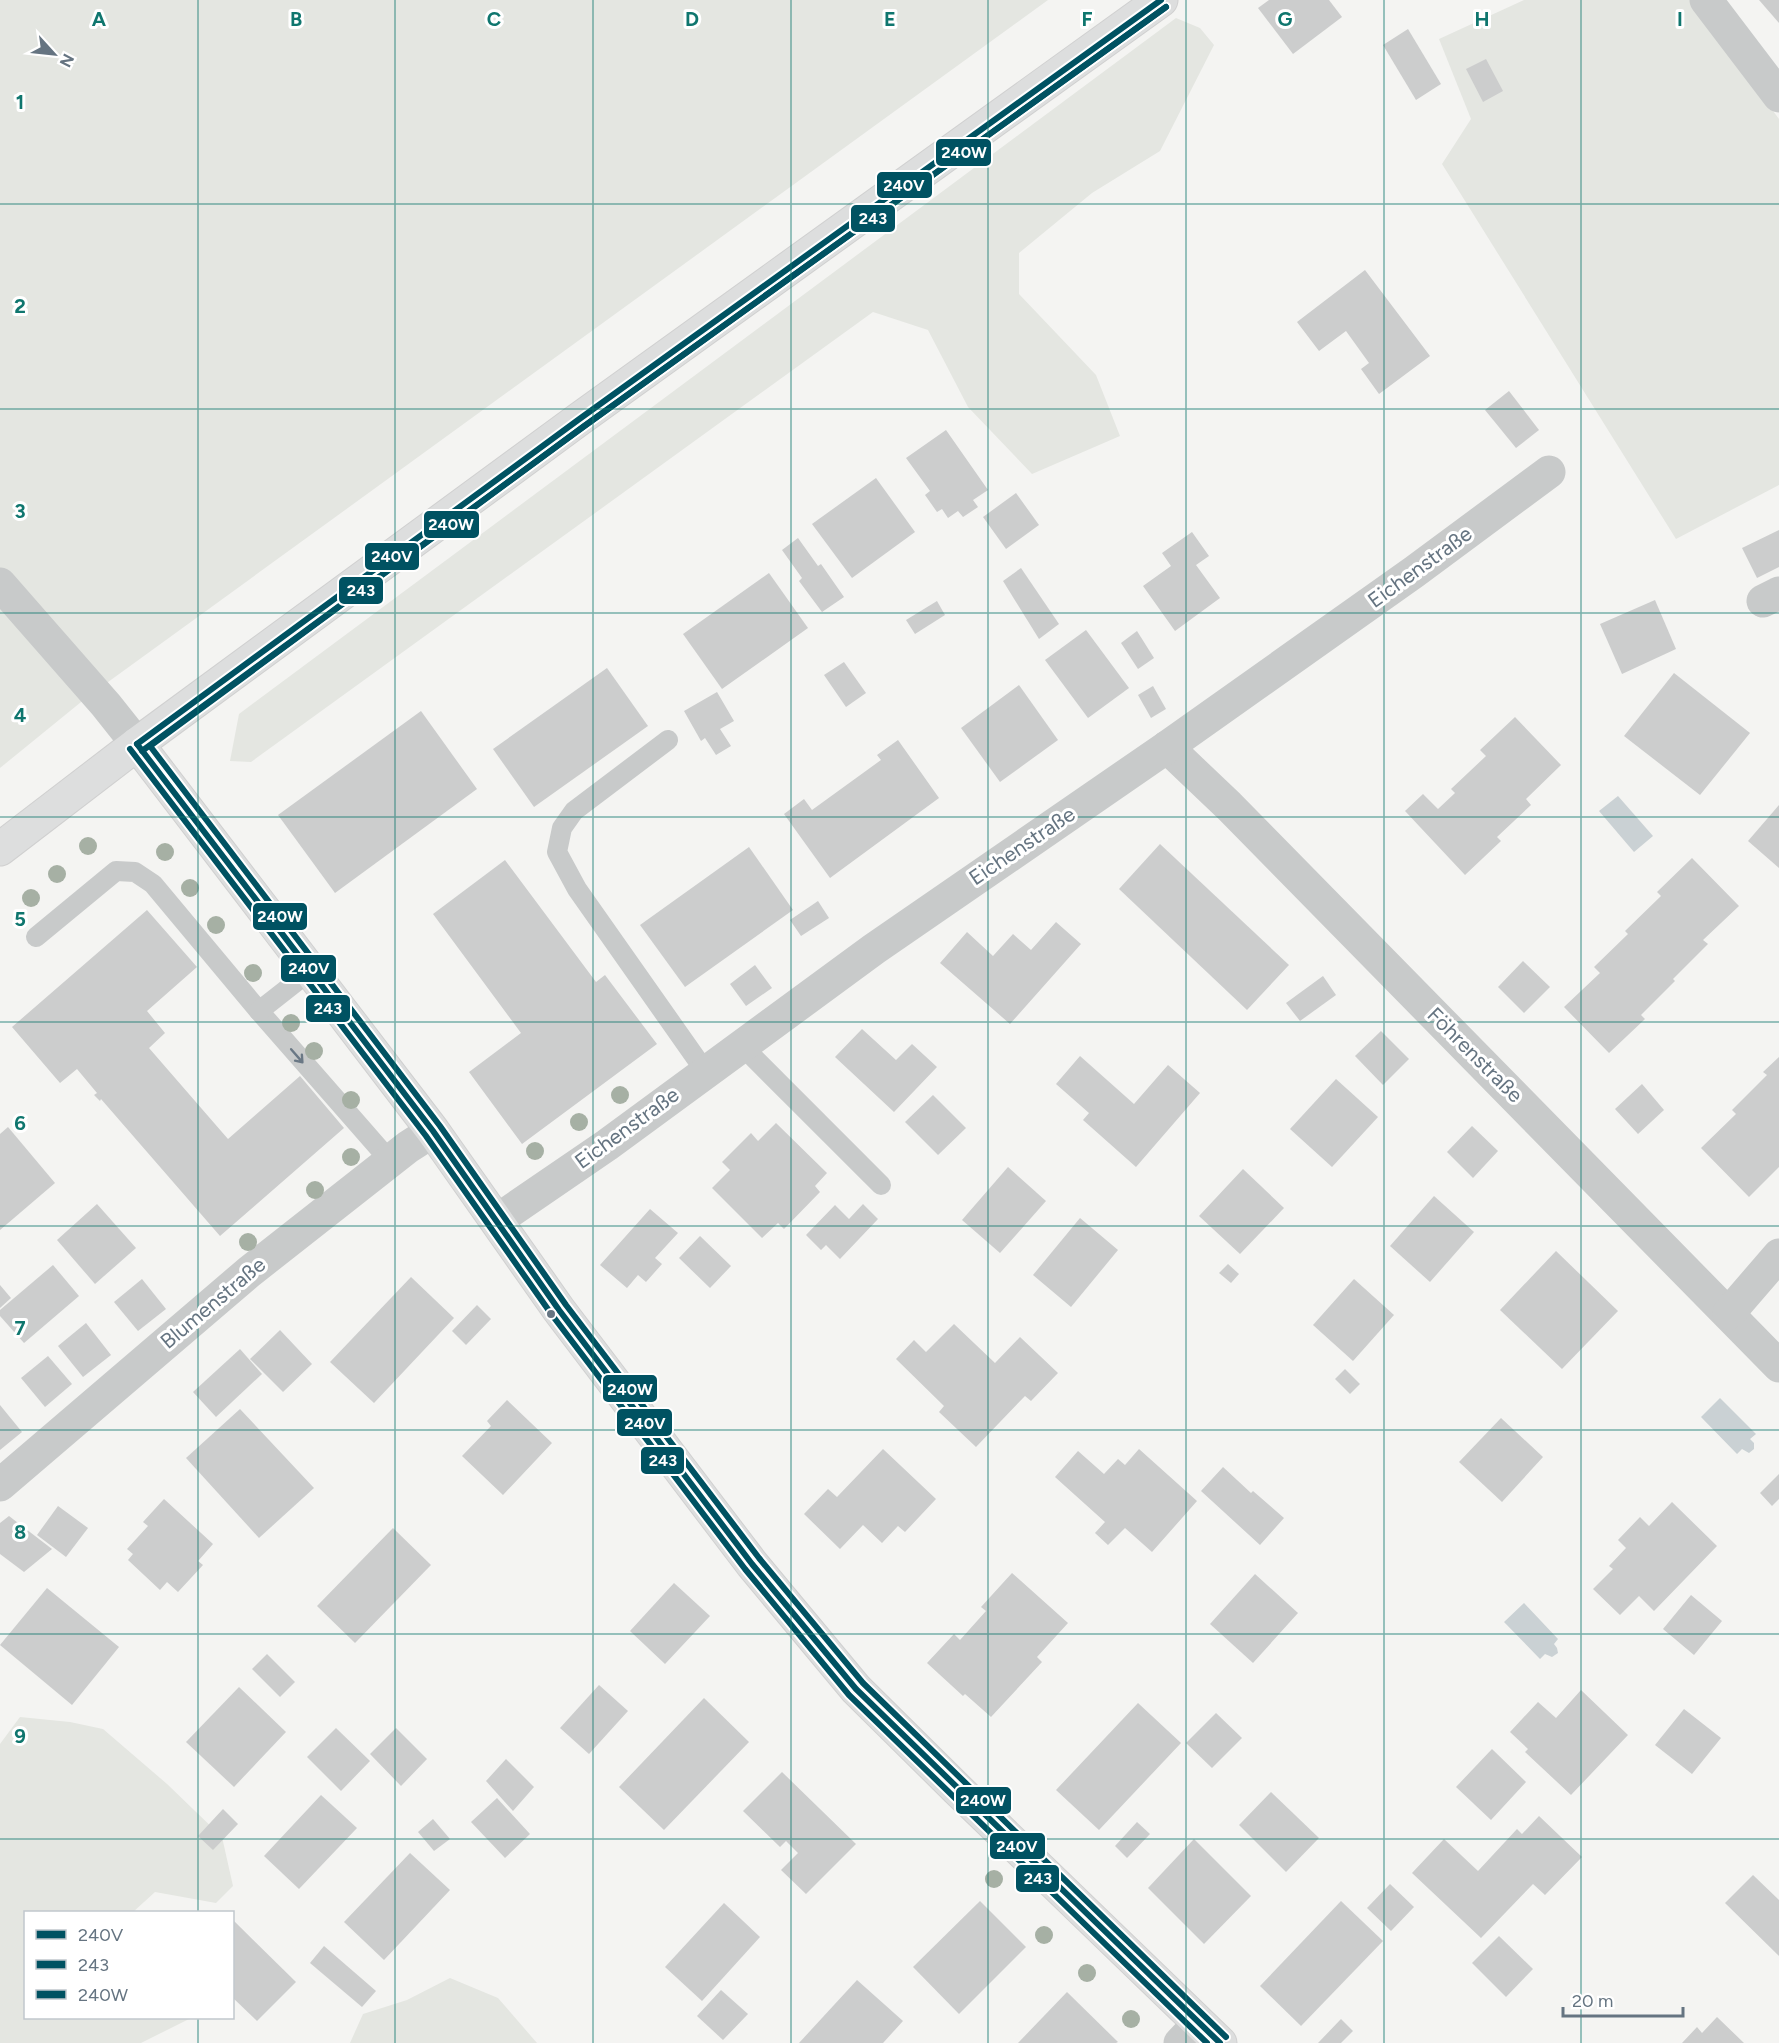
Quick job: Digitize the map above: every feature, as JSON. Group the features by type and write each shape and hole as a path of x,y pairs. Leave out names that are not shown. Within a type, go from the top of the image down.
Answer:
{"street":[{"path":"0,849 137,744 578,420 1161,0"},
{"path":"1706,0 1779,96"},
{"name":"Eichenstraße","path":"496,1221 607,1145 874,949 1167,747 1414,572 1549,472"},
{"path":"0,584 106,705 137,744 433,1131 612,1382 752,1564 856,1689 1200,2036"},
{"name":"Föhrenstraße","path":"1167,747 1230,806 1779,1366"},
{"name":"Blumenstraße","path":"0,1485 249,1272 408,1147 433,1131"},
{"path":"1729,1313 1779,1255"}],"lane":[{"path":"669,740 574,811 562,828 557,852 577,889 705,1071"},
{"path":"36,938 116,871 135,872 153,884 390,1162"},
{"path":"259,1011 310,971"},
{"path":"742,1046 881,1185"}],"shaded area":[{"path":"0,0 1048,0 86,698 0,768"},
{"path":"1524,0 1691,0 1779,119 1779,485 1676,539 1442,164 1471,119 1439,39"},
{"path":"1176,18 1200,28 1214,45 1160,151 1092,193 1019,253 1019,294 1096,375 1120,436 1032,474 968,407 928,330 873,312 251,762 230,761 239,714"},
{"path":"1618,796 1653,836 1634,852 1599,811"},
{"path":"1720,1398 1756,1434 1750,1439 1754,1443 1754,1449 1749,1453 1742,1449 1737,1454 1701,1417"},
{"path":"1524,1603 1558,1639 1554,1644 1558,1653 1552,1657 1545,1654 1540,1659 1504,1622"},
{"path":"20,1717 70,1722 103,1729 167,1784 222,1837 233,1886 216,1903 155,1892 134,1911 24,1911 24,2019 189,2019 141,2043 0,2043 0,1744"},
{"path":"450,1978 498,1998 537,2043 350,2043 363,2014 407,2000"}],"building":[{"path":"1269,0 1329,0 1342,17 1293,54 1258,8"},
{"path":"1759,0 1779,0 1779,23"},
{"path":"1408,29 1441,84 1416,100 1383,45"},
{"path":"1486,59 1503,91 1483,102 1466,69"},
{"path":"1365,270 1430,356 1379,394 1361,369 1369,363 1346,331 1319,351 1297,322"},
{"path":"1509,391 1539,430 1516,448 1485,410"},
{"path":"946,430 988,490 973,500 978,507 963,517 958,511 948,518 942,509 937,512 925,495 930,491 906,458"},
{"path":"876,478 915,532 852,578 812,524"},
{"path":"1016,493 1039,525 1006,549 983,517"},
{"path":"1779,530 1779,567 1757,578 1742,548"},
{"path":"1192,532 1209,556 1196,565 1220,598 1175,631 1143,586 1171,566 1162,553"},
{"path":"798,538 818,566 821,564 844,597 822,612 799,581 802,578 782,550"},
{"path":"1021,568 1059,624 1039,639 1003,581"},
{"path":"769,573 808,628 722,689 683,634"},
{"path":"1655,600 1676,649 1622,674 1600,624"},
{"path":"937,601 945,615 915,634 906,620"},
{"path":"1086,630 1129,688 1088,718 1045,660"},
{"path":"1137,631 1154,658 1138,669 1121,643"},
{"path":"844,662 866,693 846,707 824,675"},
{"path":"607,668 648,726 534,807 493,749"},
{"path":"1674,673 1750,733 1700,795 1624,736"},
{"path":"1019,685 1058,740 1000,782 961,728"},
{"path":"1153,686 1166,709 1151,718 1138,695"},
{"path":"717,692 734,721 720,729 731,746 716,755 705,738 701,741 684,711"},
{"path":"421,711 477,789 335,893 278,815"},
{"path":"1515,717 1561,765 1526,799 1531,805 1497,837 1501,841 1465,875 1405,811 1423,794 1438,809 1455,793 1451,789 1486,756 1480,750"},
{"path":"898,740 939,798 830,878 784,814 804,799 812,810 881,760 877,755"},
{"path":"1779,805 1779,868 1748,841"},
{"path":"1160,844 1289,965 1247,1010 1119,889"},
{"path":"749,847 793,910 685,987 640,925"},
{"path":"1692,858 1739,906 1703,940 1708,944 1641,1015 1645,1019 1609,1053 1564,1007 1600,973 1594,967 1628,934 1625,931 1661,896 1657,892"},
{"path":"505,860 596,982 605,975 657,1044 522,1144 469,1072 521,1033 433,914"},
{"path":"818,901 829,918 801,936 790,920"},
{"path":"147,910 197,967 147,1011 165,1033 149,1048 228,1139 300,1076 344,1128 220,1236 101,1099 100,1101 94,1095 97,1093 77,1069 60,1083 12,1027"},
{"path":"1056,922 1081,944 1010,1024 940,963 967,932 993,956 1013,934 1031,950"},
{"path":"1523,961 1550,987 1524,1013 1498,987"},
{"path":"755,965 772,988 746,1006 730,984"},
{"path":"1323,976 1336,995 1300,1021 1286,1003"},
{"path":"862,1029 896,1060 912,1044 937,1067 894,1112 835,1057"},
{"path":"1381,1031 1409,1059 1383,1085 1355,1056"},
{"path":"1080,1056 1134,1104 1168,1065 1200,1093 1136,1167 1083,1120 1089,1113 1056,1084"},
{"path":"1779,1057 1779,1167 1749,1197 1701,1148 1736,1114 1732,1110 1767,1075 1763,1072"},
{"path":"1336,1079 1378,1117 1332,1167 1290,1129"},
{"path":"1642,1084 1664,1110 1638,1134 1615,1109"},
{"path":"933,1095 966,1128 938,1155 905,1122"},
{"path":"776,1123 827,1173 815,1186 820,1192 784,1229 778,1223 762,1238 712,1188 730,1170 722,1162 751,1133 758,1141"},
{"path":"1472,1126 1498,1151 1473,1178 1447,1152"},
{"path":"8,1127 55,1183 0,1230 0,1134"},
{"path":"1008,1167 1046,1201 1000,1253 962,1220"},
{"path":"1243,1169 1284,1208 1240,1254 1199,1216"},
{"path":"1434,1196 1474,1232 1430,1282 1390,1246"},
{"path":"97,1204 136,1248 95,1284 57,1240"},
{"path":"863,1204 878,1219 840,1259 826,1245 821,1250 806,1235 835,1205 849,1219"},
{"path":"650,1209 678,1233 655,1258 662,1264 646,1282 638,1275 627,1288 600,1265"},
{"path":"1080,1218 1118,1250 1071,1307 1033,1275"},
{"path":"700,1236 731,1266 710,1288 679,1258"},
{"path":"1556,1251 1618,1311 1562,1369 1500,1310"},
{"path":"1228,1264 1239,1274 1231,1283 1219,1273"},
{"path":"53,1265 79,1296 24,1343 0,1316 0,1310"},
{"path":"411,1277 454,1318 374,1403 330,1362"},
{"path":"142,1279 166,1309 138,1331 114,1302"},
{"path":"1354,1279 1394,1315 1353,1361 1313,1325"},
{"path":"0,1285 11,1298 0,1308"},
{"path":"477,1305 491,1319 466,1345 452,1331"},
{"path":"86,1323 111,1355 83,1377 58,1346"},
{"path":"954,1324 995,1363 1020,1337 1058,1373 1031,1401 1025,1396 976,1447 939,1412 944,1406 896,1359 914,1340 926,1352"},
{"path":"280,1330 312,1364 283,1392 250,1359"},
{"path":"240,1349 262,1374 216,1417 193,1392"},
{"path":"48,1356 72,1384 45,1407 21,1378"},
{"path":"1345,1369 1360,1384 1350,1394 1335,1379"},
{"path":"507,1400 552,1443 503,1495 462,1456 491,1426 487,1421"},
{"path":"0,1405 22,1432 0,1450"},
{"path":"240,1409 314,1488 259,1538 186,1458"},
{"path":"1501,1418 1543,1457 1502,1502 1459,1462"},
{"path":"883,1449 936,1499 905,1532 898,1526 882,1543 863,1525 840,1549 804,1514 828,1489 837,1497"},
{"path":"1139,1449 1197,1501 1152,1552 1125,1528 1108,1545 1095,1533 1105,1522 1055,1477 1078,1451 1104,1474 1118,1459 1125,1465"},
{"path":"1223,1467 1251,1493 1253,1491 1284,1518 1260,1545 1201,1491"},
{"path":"1779,1474 1779,1499 1772,1506 1760,1493"},
{"path":"164,1499 213,1544 198,1561 203,1565 178,1592 167,1582 160,1590 128,1560 133,1554 127,1549 148,1526 143,1522"},
{"path":"1672,1502 1717,1546 1654,1611 1639,1596 1620,1615 1593,1589 1613,1569 1609,1566 1626,1548 1618,1540 1640,1517 1649,1526"},
{"path":"58,1506 88,1528 66,1557 37,1535"},
{"path":"9,1516 52,1549 24,1572 0,1554 0,1523"},
{"path":"393,1528 431,1565 355,1643 317,1606"},
{"path":"1012,1573 1068,1623 1037,1657 1042,1662 991,1717 965,1694 963,1696 927,1663 954,1634 960,1640 986,1611 981,1607"},
{"path":"1255,1574 1298,1613 1253,1663 1210,1624"},
{"path":"674,1583 710,1616 665,1664 630,1631"},
{"path":"47,1588 119,1647 72,1705 0,1645"},
{"path":"1691,1595 1722,1621 1694,1655 1663,1629"},
{"path":"267,1654 295,1682 280,1697 252,1669"},
{"path":"599,1685 628,1711 589,1754 560,1728"},
{"path":"239,1687 286,1732 234,1787 186,1742"},
{"path":"1581,1690 1628,1735 1571,1795 1525,1752 1528,1749 1510,1732 1538,1702 1556,1718"},
{"path":"704,1698 749,1742 664,1830 619,1787"},
{"path":"1138,1703 1181,1743 1099,1830 1056,1790"},
{"path":"1684,1709 1721,1738 1692,1774 1655,1745"},
{"path":"1216,1713 1242,1738 1212,1768 1186,1743"},
{"path":"336,1728 370,1761 341,1791 307,1757"},
{"path":"396,1728 427,1759 401,1786 370,1754"},
{"path":"1492,1749 1526,1782 1491,1820 1456,1787"},
{"path":"506,1759 534,1787 513,1811 486,1781"},
{"path":"782,1772 856,1844 806,1894 781,1870 798,1853 786,1841 780,1847 743,1811"},
{"path":"1271,1792 1319,1838 1286,1872 1239,1825"},
{"path":"321,1795 357,1828 299,1889 264,1856"},
{"path":"497,1798 530,1834 505,1858 471,1822"},
{"path":"223,1809 238,1824 213,1850 198,1836"},
{"path":"1539,1816 1582,1857 1545,1895 1533,1884 1481,1938 1412,1873 1444,1839 1478,1871 1517,1829 1522,1834"},
{"path":"433,1819 450,1839 434,1851 418,1832"},
{"path":"1137,1822 1150,1834 1127,1858 1115,1846"},
{"path":"1194,1839 1251,1896 1204,1944 1148,1888"},
{"path":"410,1853 450,1890 384,1960 344,1922"},
{"path":"1753,1875 1779,1900 1779,1956 1725,1903"},
{"path":"1390,1884 1414,1907 1391,1931 1367,1908"},
{"path":"980,1901 1026,1947 959,2014 913,1967"},
{"path":"1341,1901 1383,1941 1301,2026 1260,1986"},
{"path":"724,1903 760,1937 702,2001 665,1967"},
{"path":"234,1921 296,1982 257,2021 234,1999"},
{"path":"1499,1936 1533,1969 1506,1997 1472,1963"},
{"path":"324,1946 376,1991 362,2007 310,1963"},
{"path":"857,1980 903,2021 883,2043 799,2043"},
{"path":"721,1990 748,2014 723,2040 697,2016"},
{"path":"1067,1992 1118,2042 1018,2043"},
{"path":"1717,2017 1744,2043 1682,2043 1697,2027 1702,2033"},
{"path":"1341,2019 1353,2031 1341,2043 1318,2043"}],"transit line":[{"name":"240V","path":"137,744 578,420 1161,0"},
{"name":"243","path":"142,751 583,427 1166,7"},
{"name":"240W","path":"1166,7 583,427 150,746 440,1126 566,1305 759,1558 863,1683 1226,2037"},
{"name":"240V","path":"137,744 433,1131 559,1310 752,1564 856,1689 1220,2043"},
{"name":"243","path":"130,749 426,1136 552,1315 745,1569 849,1695 1207,2043"}]}
